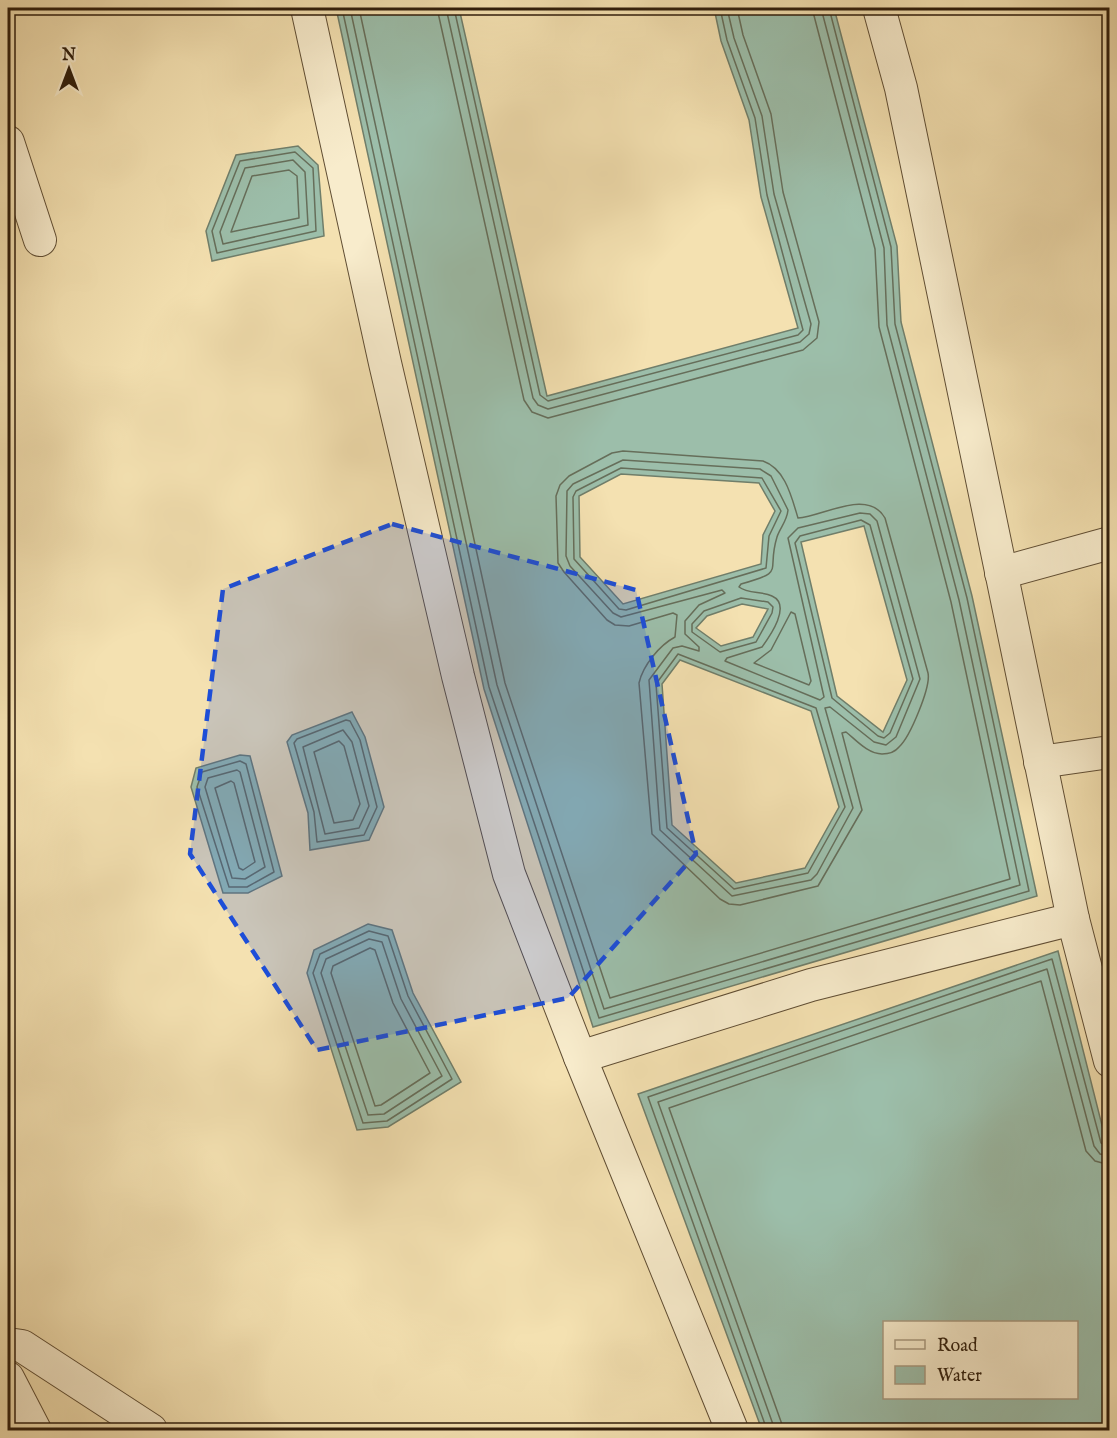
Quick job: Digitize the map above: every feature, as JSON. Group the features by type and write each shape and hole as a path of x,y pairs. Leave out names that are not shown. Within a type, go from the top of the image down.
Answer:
{"street":[{"path":"307,8 385,363 455,664 506,863 580,1057 732,1431"},
{"path":"879,8 901,88 1073,919 1103,1006 1110,1061"},
{"path":"8,142 40,240"},
{"path":"1001,573 1110,543"},
{"path":"1040,762 1110,752"},
{"path":"580,1057 811,985 1073,919"},
{"path":"8,1344 22,1346 151,1431"},
{"path":"8,1378 35,1431"}],"highlighted area":[{"path":"392,524 636,590 696,854 568,998 317,1050 190,854 223,589"}],"water":[{"path":"336,8 459,8 547,396 798,328 761,197 749,120 721,41 714,8 834,8 897,246 901,322 972,596 1037,896 593,1027 484,689","holes":["621,474 759,483 775,511 763,535 761,564 623,604 580,557 579,496","864,526 907,680 883,732 837,696 801,542","742,604 768,609 753,637 721,646 696,628 707,616","680,660 811,711 839,807 805,868 736,883 672,825 662,684"]},
{"path":"298,146 318,165 324,236 212,261 206,231 236,155"},
{"path":"352,712 365,737 384,807 369,840 310,850 308,813 287,742 292,735"},
{"path":"240,755 250,756 282,876 248,893 223,893 191,787 196,768"},
{"path":"368,924 392,930 413,993 461,1082 388,1127 357,1130 307,973 314,950"},
{"path":"1058,951 1109,1153 1109,1430 762,1430 638,1094"}]}
